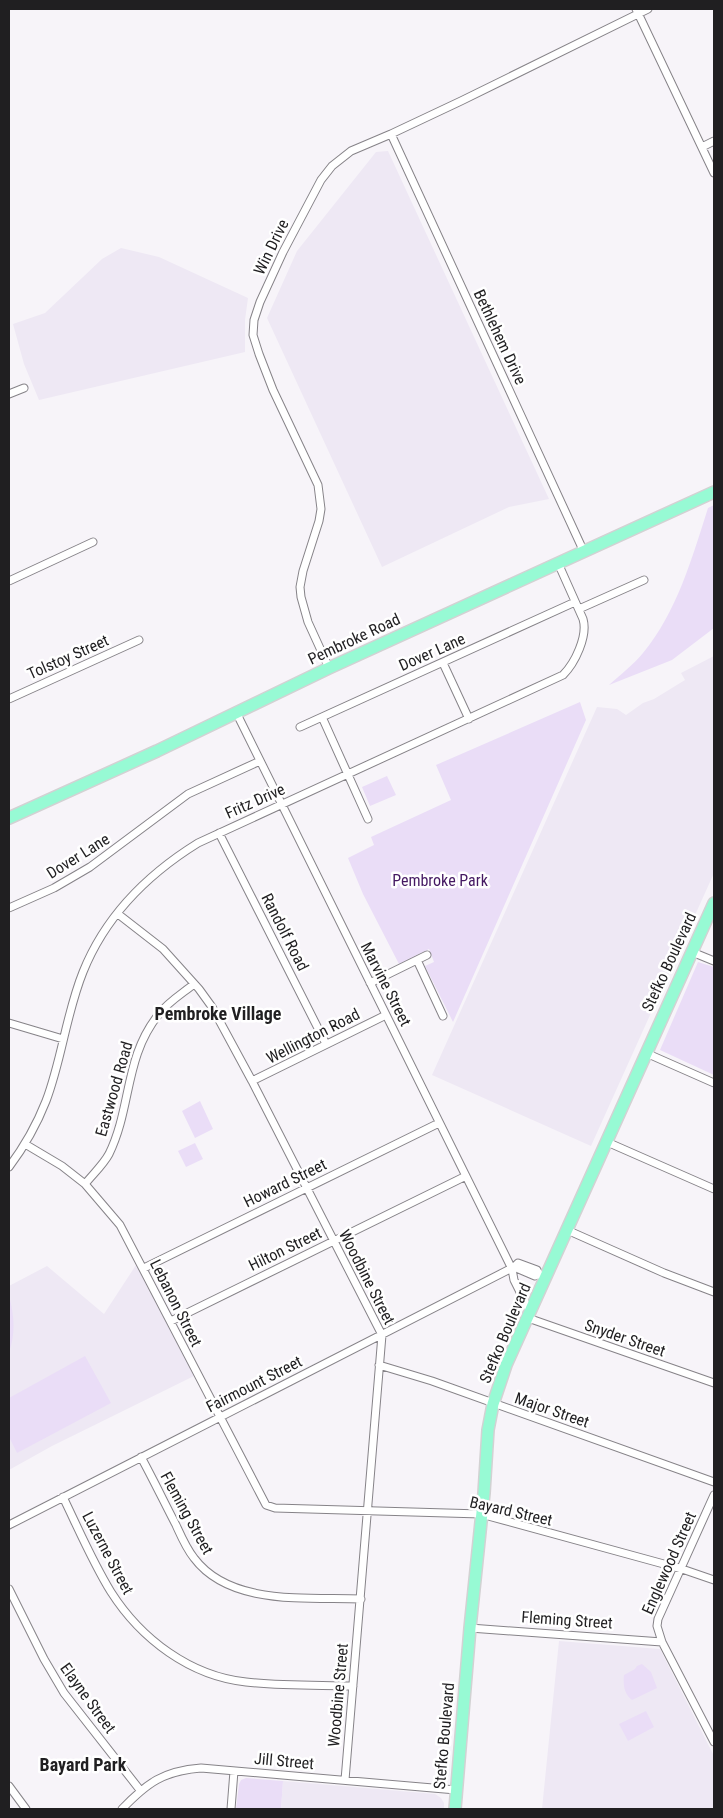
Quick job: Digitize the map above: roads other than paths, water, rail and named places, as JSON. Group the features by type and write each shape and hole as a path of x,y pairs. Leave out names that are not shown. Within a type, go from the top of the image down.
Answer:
{"main road":[{"name":"Pembroke Road","path":"9,818 157,751 329,668 714,492"},
{"name":"Stefko Boulevard","path":"455,1809 488,1430 493,1404 506,1365 529,1315 543,1276 567,1230 714,903"}],"street":[{"name":"Win Drive","path":"329,668 303,608 300,587 303,571 320,521 321,509 318,485 266,372 254,334 254,320 261,299 283,252 321,179 332,166 351,151 391,134 637,11 648,9"},
{"path":"637,11 714,173"},
{"name":"Bethlehem Drive","path":"391,134 584,552"},
{"path":"702,147 714,141"},
{"path":"9,394 24,388"},
{"path":"9,580 94,542"},
{"name":"Fritz Drive","path":"9,1167 25,1144 46,1102 83,972 106,930 134,893 167,863 198,843 558,679 566,672 584,634 584,624 558,563"},
{"name":"Dover Lane","path":"300,727 443,662 644,580"},
{"name":"Tolstoy Street","path":"9,699 139,640"},
{"path":"443,662 469,720"},
{"name":"Marvine Street","path":"236,712 513,1268 514,1280 529,1315"},
{"path":"322,717 368,818"},
{"name":"Dover Lane","path":"9,908 54,888 81,873 125,843 188,794 260,761"},
{"name":"Randolf Road","path":"219,833 326,1044"},
{"name":"Woodbine Street","path":"118,914 163,949 194,984 219,1018 382,1336 345,1780"},
{"path":"692,952 714,961"},
{"path":"370,982 427,955"},
{"path":"417,960 444,1016"},
{"name":"Eastwood Road","path":"85,1184 103,1163 111,1147 122,1113 135,1057 147,1031 161,1011 194,984"},
{"name":"Wellington Road","path":"252,1082 386,1015"},
{"path":"9,1023 63,1039"},
{"path":"646,1053 714,1083"},
{"name":"Howard Street","path":"144,1268 439,1122"},
{"path":"607,1142 714,1189"},
{"name":"Lebanon Street","path":"25,1144 62,1166 85,1184 120,1225 266,1505"},
{"name":"Hilton Street","path":"170,1321 466,1176"},
{"path":"567,1230 664,1273 714,1292"},
{"path":"513,1268 518,1263 538,1270 543,1276"},
{"name":"Fairmount Street","path":"9,1525 513,1268"},
{"name":"Snyder Street","path":"529,1315 714,1383"},
{"name":"Major Street","path":"380,1364 714,1482"},
{"name":"Fleming Street","path":"141,1457 190,1553 205,1571 216,1579 238,1589 261,1596 361,1599"},
{"name":"Englewood Street","path":"714,1495 656,1626 662,1642 714,1742"},
{"name":"Luzerne Street","path":"63,1497 115,1598 139,1628 183,1662 207,1672 245,1682 352,1686"},
{"name":"Bayard Street","path":"266,1505 275,1508 481,1514 682,1568 714,1580"},
{"name":"Elayne Street","path":"9,1589 44,1659 64,1693 140,1790"},
{"name":"Fleming Street","path":"470,1628 662,1642"},
{"name":"Jill Street","path":"122,1809 140,1790 158,1779 181,1771 201,1768 456,1790"},
{"path":"231,1809 234,1771"},
{"path":"9,1786 26,1809"}],"district":[{"name":"Pembroke Village","path":"218,1013"},
{"name":"Bayard Park","path":"83,1764"}],"park label":[{"name":"Pembroke Park","path":"440,880"}]}
